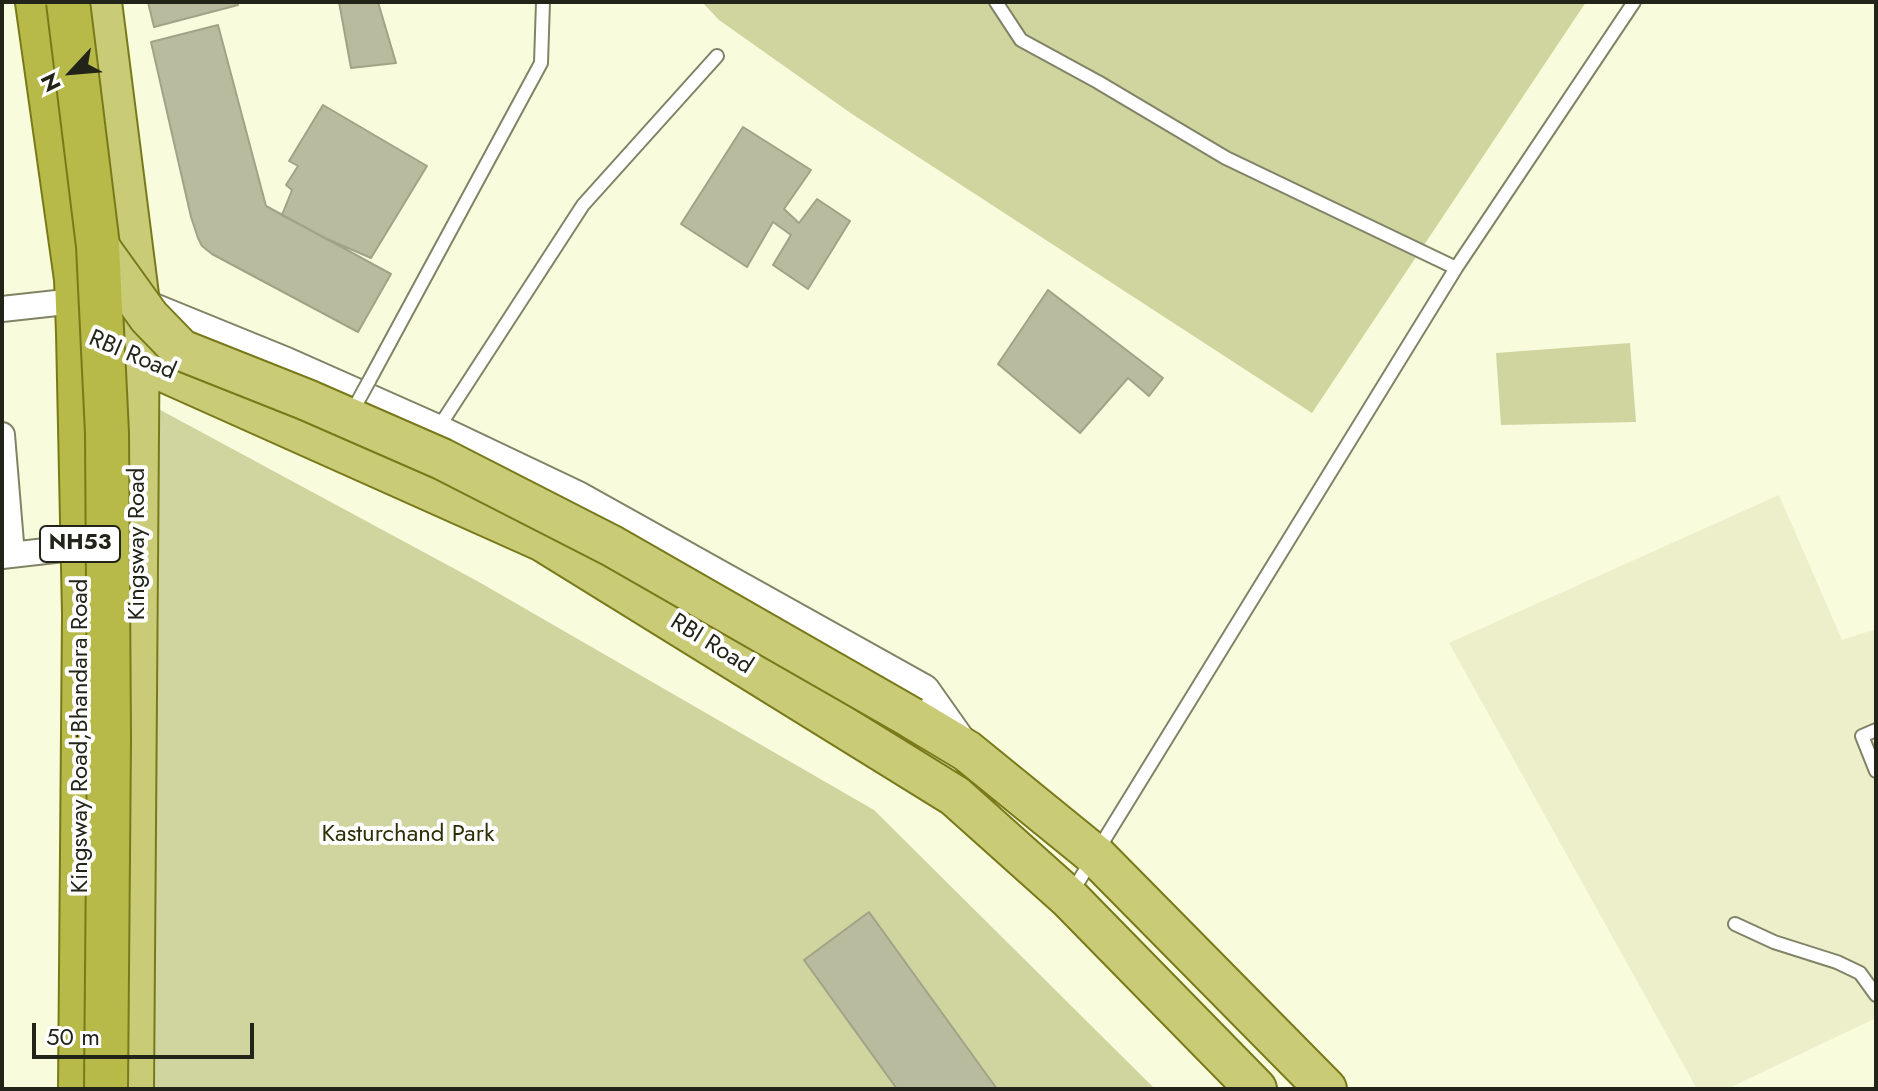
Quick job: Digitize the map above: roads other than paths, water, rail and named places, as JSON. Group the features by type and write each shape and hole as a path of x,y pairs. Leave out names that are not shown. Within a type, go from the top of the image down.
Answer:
{"highway":[{"name":"Kingsway Road;Bhandara Road","path":"37,2 82,290 81,547 84,614 80,1089"},
{"path":"68,2 82,290 107,433 109,740 106,1089"}],"main road":[{"name":"Kingsway Road","path":"101,2 139,303 133,1089"},
{"name":"RBI Road","path":"82,290 139,359 543,541 955,796 1069,898 1256,1089"},
{"path":"82,290 149,317 181,350 350,415 612,546 967,751 1096,856 1326,1089"}],"street":[{"path":"2,309 82,290 139,303 286,363 437,430 578,497 924,690 967,751"},
{"path":"2,435 7,556 81,547"}],"lane":[{"path":"350,415 541,63 543,2"},
{"path":"996,2 1021,40 1226,158 1456,268"},
{"path":"1069,898 1456,268 1634,2"},
{"path":"437,430 583,205 717,56"},
{"path":"1876,730 1862,736 1876,771"},
{"path":"1735,924 1774,942 1837,962 1860,973 1876,995"}],"park label":[{"name":"Kasturchand Park","path":"408,835"}]}
